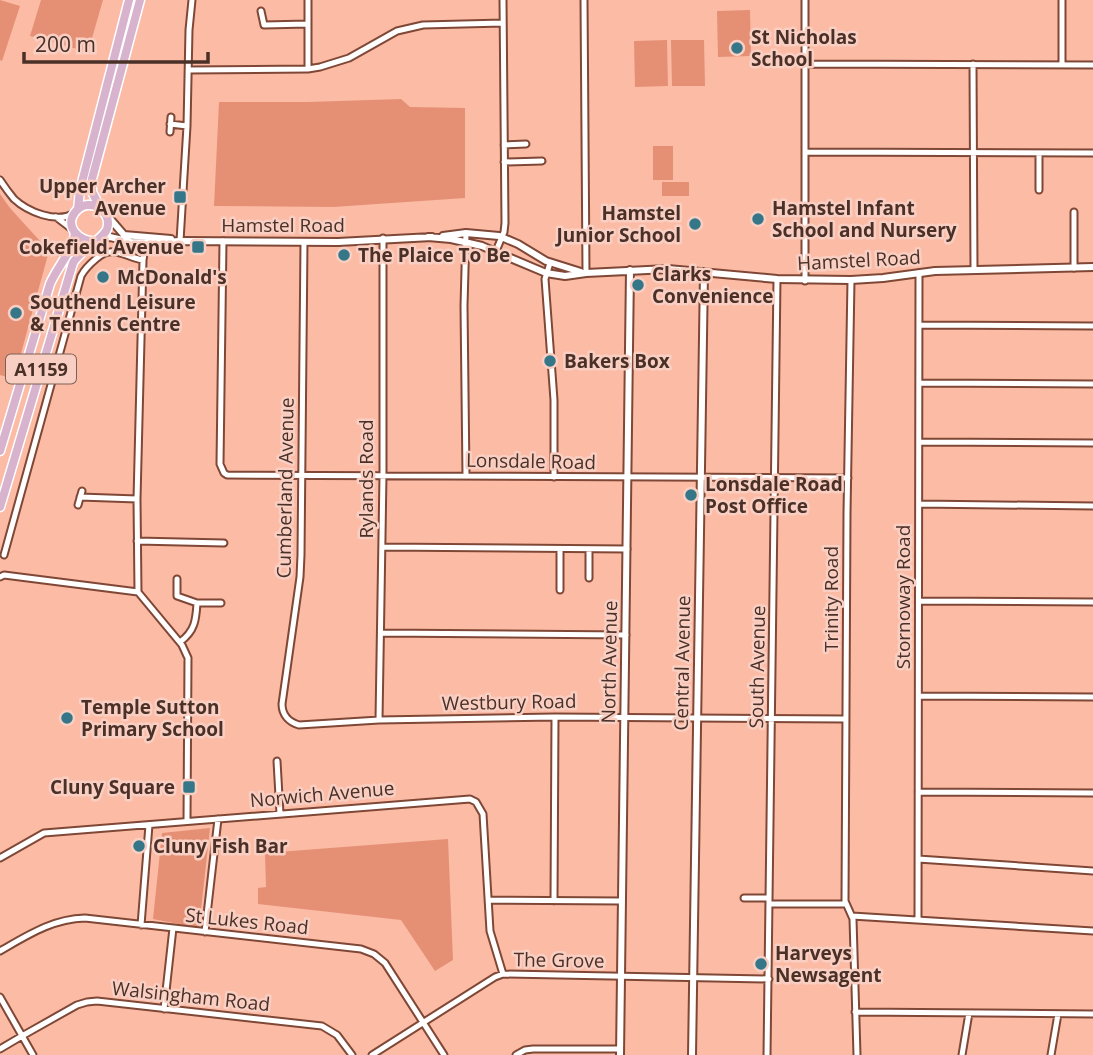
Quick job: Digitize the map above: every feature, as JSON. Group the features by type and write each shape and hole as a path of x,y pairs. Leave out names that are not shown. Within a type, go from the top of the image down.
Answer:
{"main road":[{"path":"129,0 72,219 74,232 83,240 97,240 108,228 108,219 93,192 92,179 139,0"},
{"path":"76,211 89,205 102,210"},
{"name":"A1159","path":"0,451 50,284 72,246 74,232"},
{"name":"A1159","path":"0,507 73,263 80,253 97,240"}],"street":[{"path":"180,241 187,126 188,30 192,0"},
{"path":"308,0 308,69"},
{"path":"496,251 505,223 503,0"},
{"path":"584,0 586,273"},
{"path":"805,0 805,281"},
{"path":"1062,0 1062,65"},
{"path":"261,11 264,25 309,24"},
{"path":"189,70 308,69 349,58 389,35 412,27 503,23"},
{"path":"806,64 1093,65"},
{"path":"973,65 974,270"},
{"path":"170,132 171,121 187,126"},
{"path":"504,145 526,144"},
{"path":"806,152 1093,153"},
{"path":"1039,153 1039,190"},
{"path":"504,162 541,161"},
{"path":"0,180 21,204 37,212 65,217 76,211"},
{"path":"102,210 124,235 132,240 143,260"},
{"path":"1074,212 1074,268"},
{"path":"55,217 74,232"},
{"name":"Hamstel Road","path":"97,240 110,237 146,243 304,242 502,237 550,263 586,273"},
{"name":"Hamstel Road","path":"132,240 157,237 180,241"},
{"path":"465,237 466,476"},
{"name":"Hamstel Road","path":"465,237 547,273 565,276 629,270 677,270 805,281 974,270 1093,267"},
{"name":"Rylands Road","path":"379,720 383,238"},
{"name":"Lonsdale Road","path":"223,241 220,464 224,473 232,476 302,477 383,475 848,478"},
{"name":"Cumberland Avenue","path":"299,725 287,718 282,704 300,577 304,242"},
{"path":"146,243 143,260 137,499 138,592 186,653 187,821"},
{"path":"4,555 81,276 87,267 106,251 143,260"},
{"path":"550,263 545,282 554,400 554,477"},
{"name":"North Avenue","path":"620,1052 629,270"},
{"name":"Central Avenue","path":"692,1055 704,272"},
{"name":"Stornoway Road","path":"918,920 919,273"},
{"name":"South Avenue","path":"767,1055 777,279"},
{"name":"Trinity Road","path":"845,904 851,280"},
{"path":"919,325 1093,326"},
{"path":"919,383 1093,384"},
{"path":"919,442 1093,443"},
{"path":"78,505 81,494 137,499"},
{"path":"919,504 1093,506"},
{"path":"137,541 224,543"},
{"path":"382,547 627,549"},
{"path":"560,549 560,590"},
{"path":"589,549 589,578"},
{"path":"2,576 138,592"},
{"path":"177,579 176,596 197,603 221,603"},
{"path":"919,601 1093,602"},
{"path":"180,642 194,629 197,603"},
{"path":"381,632 626,635"},
{"path":"919,696 1093,697"},
{"path":"554,901 555,717"},
{"name":"Westbury Road","path":"299,725 379,720 555,717 846,719"},
{"path":"277,761 280,814"},
{"path":"918,792 1093,793"},
{"name":"Norwich Avenue","path":"0,858 44,833 470,799 481,807 484,820 491,939 503,974"},
{"path":"205,932 218,819"},
{"path":"141,925 149,825"},
{"path":"918,859 1093,871"},
{"path":"744,898 845,904 852,916 857,1055"},
{"path":"488,900 622,901"},
{"path":"852,916 1093,931"},
{"name":"St Lukes Road","path":"0,951 42,927 66,919 85,918 360,949 374,954 390,969 444,1055"},
{"path":"164,1009 173,928"},
{"name":"The Grove","path":"372,1055 503,974 769,979"},
{"path":"0,997 33,1055"},
{"name":"Walsingham Road","path":"0,1049 78,1005 97,1001 322,1026 337,1035 352,1055"},
{"path":"855,1012 1093,1014"},
{"path":"962,1055 969,1013"},
{"path":"1051,1055 1058,1014"},
{"path":"516,1055 533,1049 620,1052"}],"shaded area":[{"path":"0,0 20,6 2,61 0,60"},
{"path":"41,0 103,0 88,52 30,36"},
{"path":"750,10 751,56 718,57 717,11"},
{"path":"667,40 668,86 635,87 634,41"},
{"path":"671,40 704,40 705,86 672,86"},
{"path":"401,99 410,107 465,108 465,198 333,207 214,206 219,102"},
{"path":"653,146 673,146 673,180 653,180"},
{"path":"662,182 689,182 689,196 662,196"},
{"name":"Southend Leisure & Tennis Centre","path":"0,194 49,251 14,379 0,375"},
{"path":"210,828 199,928 153,919 162,833"},
{"path":"448,839 453,960 435,971 401,920 258,904 258,888 266,887 265,853"}],"place":[{"name":"St Nicholas School","path":"737,48"},
{"name":"Upper Archer Avenue","path":"180,197"},
{"name":"Hamstel Infant School and Nursery","path":"758,219"},
{"name":"Hamstel Junior School","path":"695,224"},
{"name":"Cokefield Avenue","path":"198,247"},
{"name":"The Plaice To Be","path":"344,255"},
{"name":"McDonald's","path":"103,277"},
{"name":"Clarks Convenience","path":"638,285"},
{"name":"Southend Leisure & Tennis Centre","path":"16,313"},
{"name":"Bakers Box","path":"550,361"},
{"name":"Lonsdale Road Post Office","path":"691,495"},
{"name":"Temple Sutton Primary School","path":"67,718"},
{"name":"Cluny Square","path":"189,787"},
{"name":"Cluny Fish Bar","path":"139,846"},
{"name":"Harveys Newsagent","path":"761,964"}]}
